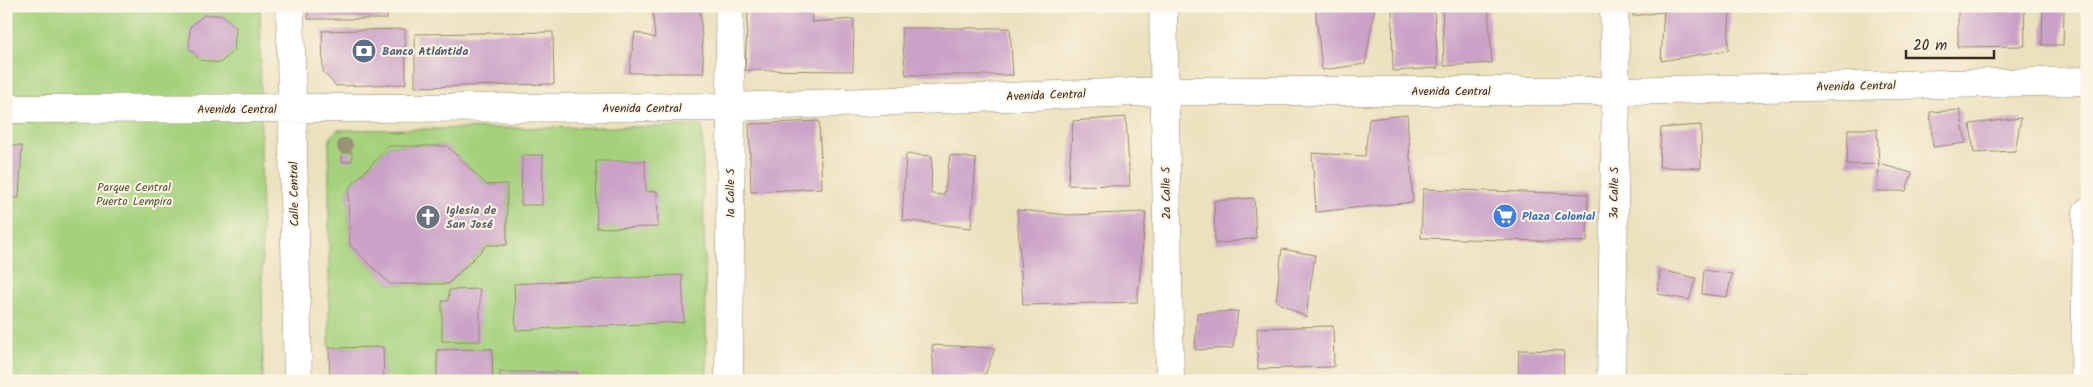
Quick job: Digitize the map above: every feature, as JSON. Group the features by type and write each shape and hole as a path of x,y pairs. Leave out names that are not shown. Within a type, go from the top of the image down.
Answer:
{"street":[{"name":"Calle Central","path":"290,6 298,381"},
{"name":"1a Calle S","path":"728,381 731,107 729,6"},
{"name":"2a Calle S","path":"1163,6 1170,381"},
{"name":"3a Calle S","path":"1611,381 1616,91 1614,6"},
{"name":"Avenida Central","path":"6,109 731,107 1164,91 1616,91 2087,81"},
{"path":"2085,381 2087,212"}],"green space":[{"name":"Parque Central Puerto Lempira","path":"6,6 260,6 263,381 6,381"},
{"path":"702,126 707,381 493,381 492,349 437,350 437,381 384,381 383,347 329,348 329,143 331,136 337,130","holes":["389,146 447,146 487,185 507,185 507,245 487,245 448,284 390,284 350,245 348,189"]}],"building":[{"path":"308,6 387,6 387,19 308,19"},
{"path":"652,6 700,6 704,73 629,73 635,32 655,38"},
{"path":"813,6 811,22 854,19 853,71 745,70 748,10"},
{"path":"1315,6 1375,6 1365,64 1322,70"},
{"path":"1392,6 1434,6 1438,68 1393,71"},
{"path":"1442,6 1488,6 1492,63 1444,66"},
{"path":"1633,6 1663,6 1662,12 1633,16"},
{"path":"1664,6 1730,6 1728,50 1661,61"},
{"path":"1958,6 2024,6 2025,46 1958,47"},
{"path":"2043,7 2064,8 2063,45 2042,45"},
{"path":"204,15 223,15 236,27 234,50 220,63 200,60 189,48 190,27"},
{"path":"901,28 1010,28 1013,75 906,75"},
{"name":"Banco Atlántida","path":"405,29 406,84 336,86 323,72 322,31"},
{"path":"553,32 554,84 415,87 415,34"},
{"path":"1960,110 1966,143 1933,147 1930,112"},
{"path":"1407,115 1413,202 1316,212 1312,153 1365,156 1369,119"},
{"path":"1126,117 1130,186 1068,185 1073,121"},
{"path":"2021,118 2015,151 1974,153 1970,124"},
{"path":"819,121 822,188 751,192 749,124"},
{"path":"1701,125 1701,168 1659,167 1661,128"},
{"path":"1848,129 1877,129 1879,164 1847,165"},
{"path":"6,145 22,146 19,198 6,198"},
{"name":"Iglesia de San José","path":"389,146 447,146 487,185 507,184 507,245 487,245 448,284 390,284 350,245 348,189"},
{"path":"342,152 352,152 352,161 342,162"},
{"path":"906,154 932,156 931,194 944,195 950,155 976,159 971,228 902,220"},
{"path":"522,155 543,155 542,205 521,205"},
{"path":"596,161 645,161 646,192 657,191 658,227 597,228"},
{"path":"1879,164 1912,173 1906,191 1877,191"},
{"name":"Plaza Colonial","path":"1423,189 1588,194 1587,242 1421,238"},
{"path":"1254,198 1256,238 1215,244 1214,201"},
{"path":"1017,210 1070,215 1146,212 1137,302 1023,305"},
{"path":"1282,249 1315,255 1306,317 1276,301"},
{"path":"1660,270 1696,278 1689,300 1658,294"},
{"path":"1704,270 1732,274 1727,297 1702,294"},
{"path":"682,275 684,322 516,330 514,284"},
{"path":"480,289 480,341 442,341 442,301 448,301 449,290"},
{"path":"1238,311 1233,348 1195,350 1197,313"},
{"path":"1333,326 1334,367 1258,369 1257,328"},
{"path":"932,345 995,348 985,375 934,381"},
{"path":"383,347 384,381 330,381 329,348"},
{"path":"492,349 493,381 437,381 437,350"},
{"path":"1519,350 1564,351 1563,381 1518,381"},
{"path":"500,372 577,372 577,381 500,381"},
{"path":"1807,373 1807,381 1785,381 1785,374"}],"place":[{"name":"Banco Atlántida","path":"364,51"},
{"name":"Plaza Colonial","path":"1505,216"},
{"name":"Iglesia de San José","path":"428,217"}]}
